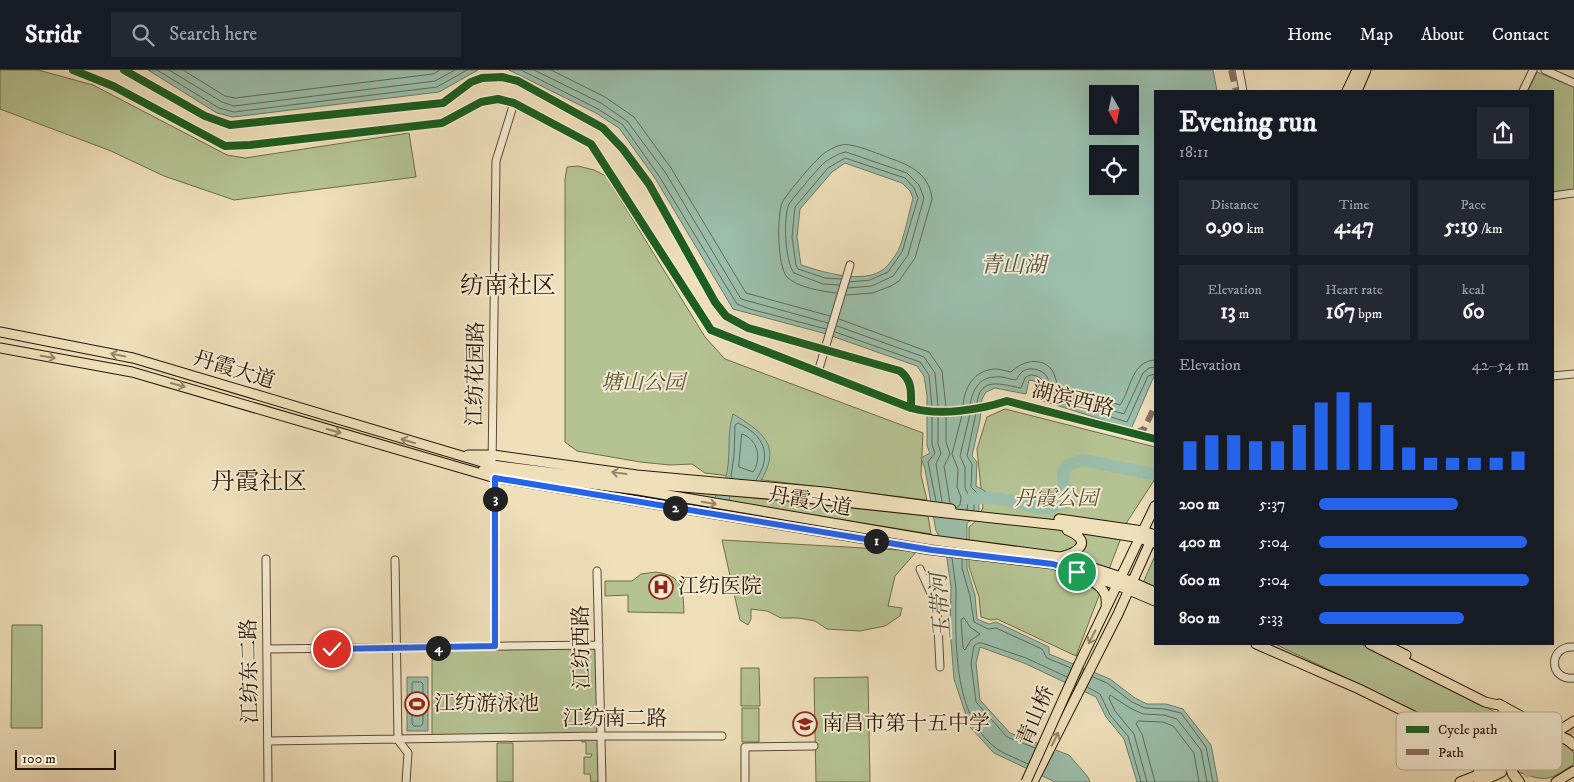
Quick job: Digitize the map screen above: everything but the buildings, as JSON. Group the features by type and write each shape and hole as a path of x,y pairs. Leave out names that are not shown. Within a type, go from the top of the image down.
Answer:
{"highway":[{"path":"1562,737 1574,745"},
{"path":"1512,770 1520,782"},
{"path":"1478,778 1501,772"}],"main road":[{"path":"1348,90 1357,70"},
{"path":"1357,90 1366,70"},
{"name":"丹霞大道","path":"0,332 134,358 455,455 494,471 932,550 982,551 1060,557 1131,586 1154,592"},
{"name":"丹霞大道","path":"0,348 132,372 453,466 638,490 932,540 1053,564 1077,572 1119,581"},
{"name":"丹霞大道","path":"455,455 492,455 637,475 824,492 928,509"},
{"name":"丹霞大道","path":"494,471 779,494 928,509 1154,537"},
{"path":"1121,528 1140,524 1154,508"},
{"name":"青山桥","path":"1026,782 1079,664 1154,509"},
{"name":"丹霞大道","path":"979,515 1058,519 1121,528 1141,535"},
{"path":"1058,526 1077,534 1081,538 1082,543 1076,552 1060,557"},
{"name":"青山桥","path":"1033,782 1118,614 1154,537"},
{"path":"1077,572 1100,586 1107,598 1106,610"},
{"name":"丹霞大道","path":"1131,586 1154,602"},
{"path":"1118,614 1131,601 1154,603"},
{"path":"1258,645 1406,712"},
{"path":"1269,645 1358,685 1411,712"},
{"path":"1372,645 1485,702 1503,706"},
{"path":"1386,645 1514,712"},
{"path":"1503,706 1503,712"},
{"path":"1562,729 1574,721"},
{"path":"1460,782 1478,778 1495,770"},
{"path":"1556,782 1574,771"}],"street":[{"path":"73,70 113,86 225,146 442,123 481,102 498,99 514,103"},
{"path":"1239,70 1243,90"},
{"path":"1523,90 1532,70"},
{"path":"1545,70 1574,83"},
{"name":"湖滨西路","path":"514,103 592,144 710,330 923,411 983,409 1007,401 1154,439"},
{"name":"江纺花园路","path":"495,646 494,471 492,455 496,161 514,103"},
{"path":"1554,196 1574,194"},
{"path":"818,372 850,265"},
{"path":"1554,376 1574,374"},
{"name":"江纺东二路","path":"266,560 268,782"},
{"path":"395,560 398,740 408,753 406,782"},
{"path":"920,569 937,607 940,667"},
{"name":"江纺西路","path":"597,571 602,782"},
{"path":"267,649 599,645"},
{"path":"1574,647 1561,650 1556,657 1555,665 1561,676 1568,679 1574,678"},
{"name":"江纺南二路","path":"268,742 601,736 722,736"},
{"path":"745,782 745,747 814,746"}],"green space":[{"path":"0,70 38,70 93,85 227,155 245,158 409,133 416,177 234,200 164,176 111,151 0,109"},
{"path":"1537,72 1574,87 1574,190 1554,193 1554,90 1528,90"},
{"name":"塘山公园","path":"578,166 594,170 606,176 705,337 725,359 923,433 921,475 927,500 705,473 692,464 670,465 640,462 577,451 565,442 565,179 567,167"},
{"name":"丹霞公园","path":"1005,409 1154,447 1154,481 1127,522 1076,656 997,619 991,620 981,617 979,597 969,567 969,527 975,522 983,508 977,449 987,417"},
{"path":"628,485 928,516 931,534"},
{"path":"722,540 917,551 895,576 888,606 902,608 900,616 885,626 860,631 827,629 815,621 781,618 767,611 751,609 751,619 748,625 740,620"},
{"path":"1154,558 1154,587 1143,583"},
{"path":"656,572 672,577 680,585 684,613 628,612 628,595 605,596 605,581 632,581 641,574"},
{"path":"12,625 42,625 42,728 11,728"},
{"path":"599,645 601,736 432,739 432,651"},
{"path":"1277,645 1363,645 1495,712 1415,712"},
{"path":"741,668 759,668 760,706 741,706"},
{"path":"868,677 870,782 816,782 814,678"},
{"path":"742,708 759,708 759,742 742,742"},
{"path":"582,738 598,738 599,782 591,782 590,774 584,774 584,757 591,757 592,754 586,754 586,742 582,742"},
{"path":"497,743 513,743 513,782 497,782"},
{"path":"1562,746 1574,753 1574,764 1553,777 1535,777 1518,772 1519,770 1562,770"}],"water":[{"path":"148,70 478,70 439,92 233,117 217,113"},
{"name":"青山湖","path":"509,70 1213,70 1217,90 1154,90 1154,376 1131,429 1034,398 1038,382 1029,380 1026,394 995,388 986,392 982,399 980,420 972,456 977,462 976,486 985,491 987,499 979,502 979,515 967,523 967,568 975,595 977,619 989,624 996,622 1049,647 1049,654 1110,679 1135,698 1147,704 1166,704 1183,709 1211,745 1218,782 1137,782 1124,739 1106,717 1096,697 1024,663 980,647 976,663 980,700 1010,733 1069,755 1090,782 1055,782 994,753 970,727 954,679 950,628 951,587 945,545 936,531 925,469 921,458 930,453 927,446 927,395 924,376 917,366 823,333 733,309 655,178 619,128 596,113","holes":["845,163 902,183 910,191 913,198 898,251 886,268 875,274 854,277 820,271 801,265 797,237 800,209 832,172"]},
{"path":"733,414 763,436 768,444 770,453 769,463 756,488 730,495 729,504 709,515 702,513 721,489 727,472"},
{"name":"江纺游泳池","path":"407,677 428,677 428,731 407,731"}],"waterway":[{"path":"970,499 997,498 1041,508 1056,506 1065,502 1063,472 1070,464 1083,460 1152,474"}],"tunnel":[{"path":"1562,735 1574,728"},
{"path":"1562,751 1574,744"},
{"path":"1511,782 1531,770"}],"marked path":[{"path":"1231,70 1236,90"},
{"path":"1135,433 1144,429 1154,408"}],"cycle path":[{"path":"73,70 113,86 225,146 250,145 442,123 481,102 498,99 514,103 591,144 711,330 911,408 947,412 984,407 1007,401 1154,439"},
{"path":"124,70 205,116 230,125 443,103 471,82 482,78 502,77 518,81 603,128 623,149 649,184 715,302 726,316 748,328 900,371 909,383 911,408"}],"place":[{"name":"江纺医院","path":"661,587"},
{"name":"江纺游泳池","path":"417,704"},
{"name":"南昌市第十五中学","path":"805,724"}],"district":[{"name":"纺南社区","path":"508,286"},
{"name":"丹霞社区","path":"259,482"}],"route":[{"path":"332,649 495,646 495,478 932,550 1053,564 1077,572"}],"water label":[{"name":"玉带河","path":"941,606"}]}
